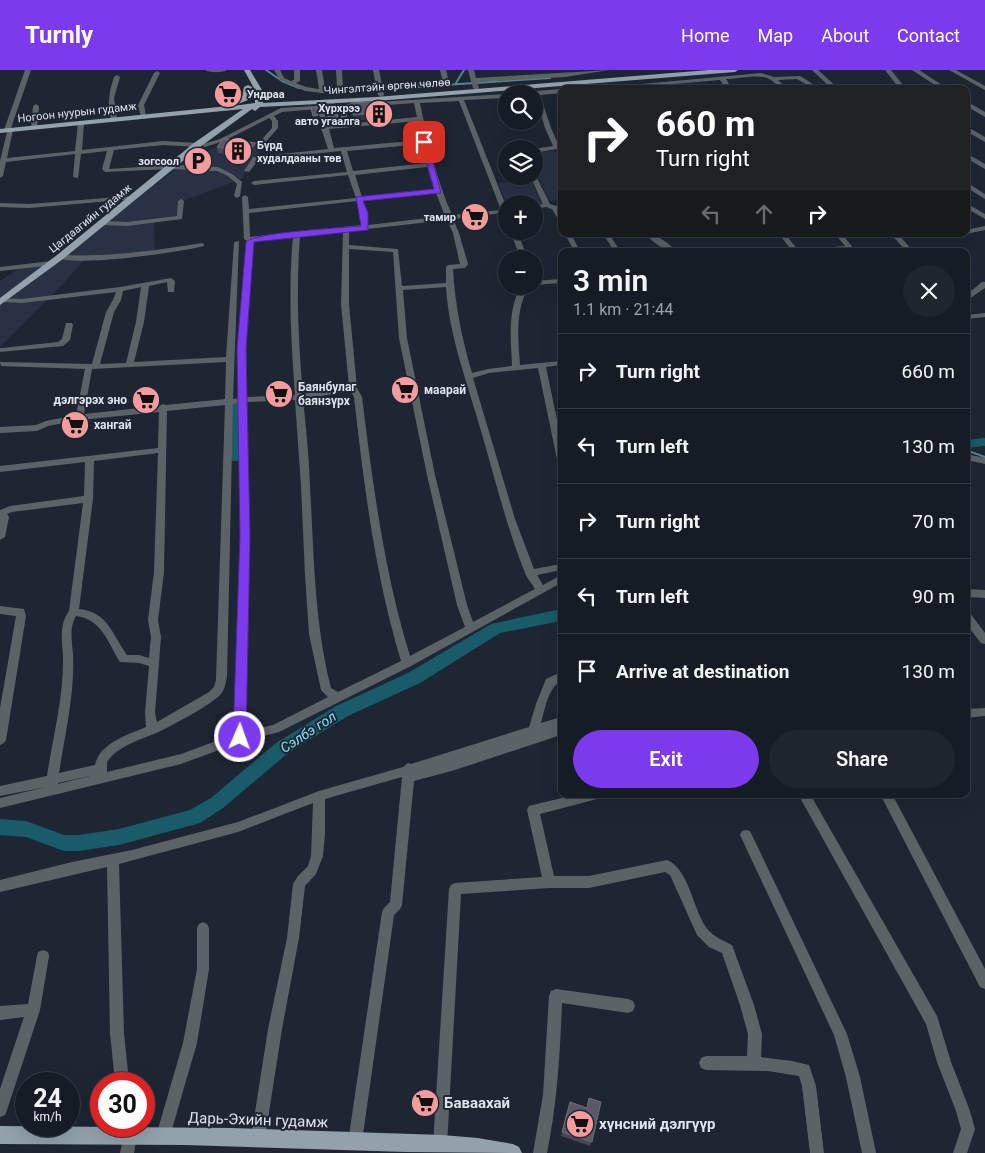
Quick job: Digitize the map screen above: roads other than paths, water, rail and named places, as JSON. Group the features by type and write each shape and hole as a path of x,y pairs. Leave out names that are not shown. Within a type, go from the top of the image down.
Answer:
{"main road":[{"path":"239,70 256,104"},
{"path":"247,70 259,92 280,100"},
{"name":"Чингэлтэйн өргөн чөлөө","path":"590,85 700,70"},
{"name":"Чингэлтэйн өргөн чөлөө","path":"256,104 348,104 378,95 475,84 685,72 724,76 735,70"},
{"path":"222,108 245,98 248,87"},
{"name":"Чингэлтэйн өргөн чөлөө","path":"256,104 280,100 558,87"},
{"path":"256,104 259,92"},
{"path":"222,108 236,122 258,111 288,103"},
{"name":"Ногоон нуурын гудамж","path":"6,131 256,104"},
{"name":"Цагдаагийн гудамж","path":"2,301 60,257 170,166 236,122 256,104"},
{"name":"Дарь-Эхийн гудамж","path":"0,1135 90,1136"},
{"name":"Дарь-Эхийн гудамж","path":"155,1136 258,1138 361,1146 464,1145 513,1153"}],"street":[{"path":"0,176 4,160 6,131 28,70"},
{"path":"208,70 224,70"},
{"path":"277,70 282,78 290,84 305,89 322,91 340,90 417,103 498,97"},
{"path":"290,84 297,81 297,70"},
{"path":"320,70 322,91"},
{"path":"339,70 340,90"},
{"path":"376,70 378,95"},
{"path":"378,95 446,83 443,70"},
{"path":"471,70 475,84 540,73 607,70"},
{"path":"504,70 504,79"},
{"path":"814,70 831,85"},
{"path":"888,70 900,85"},
{"path":"915,70 939,85"},
{"path":"952,70 985,88"},
{"path":"143,116 141,105 157,73"},
{"path":"659,85 724,76 762,75 772,79 779,85"},
{"path":"114,119 110,106 116,77"},
{"path":"772,79 798,77 811,85"},
{"path":"622,80 627,85"},
{"path":"543,93 558,91"},
{"path":"461,99 499,195"},
{"path":"417,103 430,165 438,191 456,233 464,265 450,267 449,285 458,337 468,377 530,574 541,590"},
{"path":"4,160 163,143 199,147 222,140 281,110 348,104 344,126"},
{"path":"34,128 36,106"},
{"path":"970,106 985,115"},
{"path":"320,107 331,150"},
{"path":"259,146 275,128 275,121 270,115"},
{"path":"543,116 556,146 555,148 543,150"},
{"path":"324,128 420,118"},
{"path":"76,177 80,152 81,123"},
{"path":"970,131 985,140"},
{"path":"247,171 255,158 424,142"},
{"path":"112,149 107,171 170,166 221,170 240,183 237,196"},
{"path":"343,149 364,213 366,228"},
{"path":"970,158 985,167"},
{"path":"254,183 430,165"},
{"path":"537,185 547,205"},
{"path":"970,187 985,197"},
{"path":"246,212 438,191"},
{"path":"245,197 248,239 498,213"},
{"path":"0,205 29,206 132,198"},
{"path":"102,223 127,224 180,218 181,202"},
{"path":"543,206 558,208"},
{"path":"970,207 985,217"},
{"path":"970,231 985,228"},
{"path":"346,230 345,304 353,388 358,397 385,580 395,628 407,663"},
{"path":"297,235 292,274 298,397 317,653 326,690 338,698"},
{"path":"608,237 615,248"},
{"path":"652,237 670,248"},
{"path":"784,237 794,248"},
{"path":"841,237 850,248"},
{"path":"897,237 907,248"},
{"path":"240,737 245,536 242,339 250,242 253,239"},
{"path":"101,774 102,761 111,750 126,740 152,730 212,695 220,685 230,359 237,242"},
{"path":"60,257 79,258 149,254 202,245"},
{"path":"347,247 396,249 404,338 431,475 462,605 470,628"},
{"path":"237,260 249,258"},
{"path":"0,269 52,263"},
{"path":"2,301 22,301 120,290 170,280 171,290"},
{"path":"543,282 558,281"},
{"path":"970,296 985,284"},
{"path":"130,366 140,322 145,285"},
{"path":"399,288 449,285"},
{"path":"80,417 80,404 110,312 118,300 120,290"},
{"path":"516,368 514,332 517,304 521,295"},
{"path":"970,317 985,315"},
{"path":"68,325 66,340 60,344 1,350 1,367 130,366 230,359"},
{"path":"468,377 488,370 558,363"},
{"path":"542,366 558,444"},
{"path":"0,430 36,428 80,417 163,407 298,397 353,388"},
{"path":"152,730 150,713 156,637 154,620 159,572 163,407"},
{"path":"0,469 161,450"},
{"path":"52,791 67,677 67,623 74,612 88,499 90,458"},
{"path":"970,458 985,461"},
{"path":"0,537 4,517 0,514 10,509 88,499"},
{"path":"530,574 558,568"},
{"path":"0,791 35,784 53,778 101,774 181,759 240,737 275,729 407,663 558,582"},
{"path":"970,593 985,594"},
{"path":"0,610 17,610 21,616 0,740"},
{"path":"74,612 97,617 109,632 117,650 124,659 139,659 154,663"},
{"path":"970,621 985,640"},
{"path":"534,730 541,704 550,682 558,678"},
{"path":"970,714 985,712"},
{"path":"408,773 558,722"},
{"path":"0,886 113,860 238,827 319,796 390,776 455,766 558,731"},
{"path":"361,1146 388,912 396,905 399,882 408,773"},
{"path":"0,803 52,791 101,774"},
{"path":"258,1138 293,938 299,884 303,876 313,870 317,859 319,796"},
{"path":"549,882 534,810 581,798"},
{"path":"806,798 932,1021 944,1062 968,1129 960,1153"},
{"path":"888,798 985,982"},
{"path":"746,835 840,1034 853,1077 869,1153"},
{"path":"113,860 117,1033 121,1072"},
{"path":"440,1145 454,889 549,882 589,882 667,866 674,871 701,931 713,943 727,949 747,1004 755,1034 754,1064"},
{"path":"163,1136 190,1043 202,969 203,928"},
{"path":"0,1110 33,1010 43,956"},
{"path":"540,1153 545,1134 550,1089 556,996 628,1006"},
{"path":"0,1013 33,1010"},
{"path":"706,1063 754,1064 792,1067 804,1070 810,1086 817,1153"}],"waterway":[{"path":"266,70 282,81 299,88"},
{"path":"456,83 464,70"},
{"path":"444,85 550,78"},
{"path":"326,92 433,86"},
{"path":"236,458 237,404"},
{"name":"Сэлбэ гол","path":"970,444 985,442"},
{"name":"Сэлбэ гол","path":"970,451 985,457"},
{"name":"Сэлбэ гол","path":"0,827 26,829 64,843 79,843 119,837 194,817 217,803 282,748 342,711 414,678 496,628 558,616"}],"place":[{"name":"Ундраа","path":"228,94"},
{"name":"Хүрхрээ авто угаалга","path":"379,114"},
{"name":"Бүрд худалдааны төв","path":"238,151"},
{"name":"зогсоол","path":"198,161"},
{"name":"тамир","path":"475,217"},
{"name":"маарай","path":"405,390"},
{"name":"Баянбулаг баянзүрх","path":"279,394"},
{"name":"дэлгэрэх эно","path":"146,400"},
{"name":"хангай","path":"75,425"},
{"name":"Баваахай","path":"425,1103"},
{"name":"хүнсний дэлгүүр","path":"580,1124"}]}
